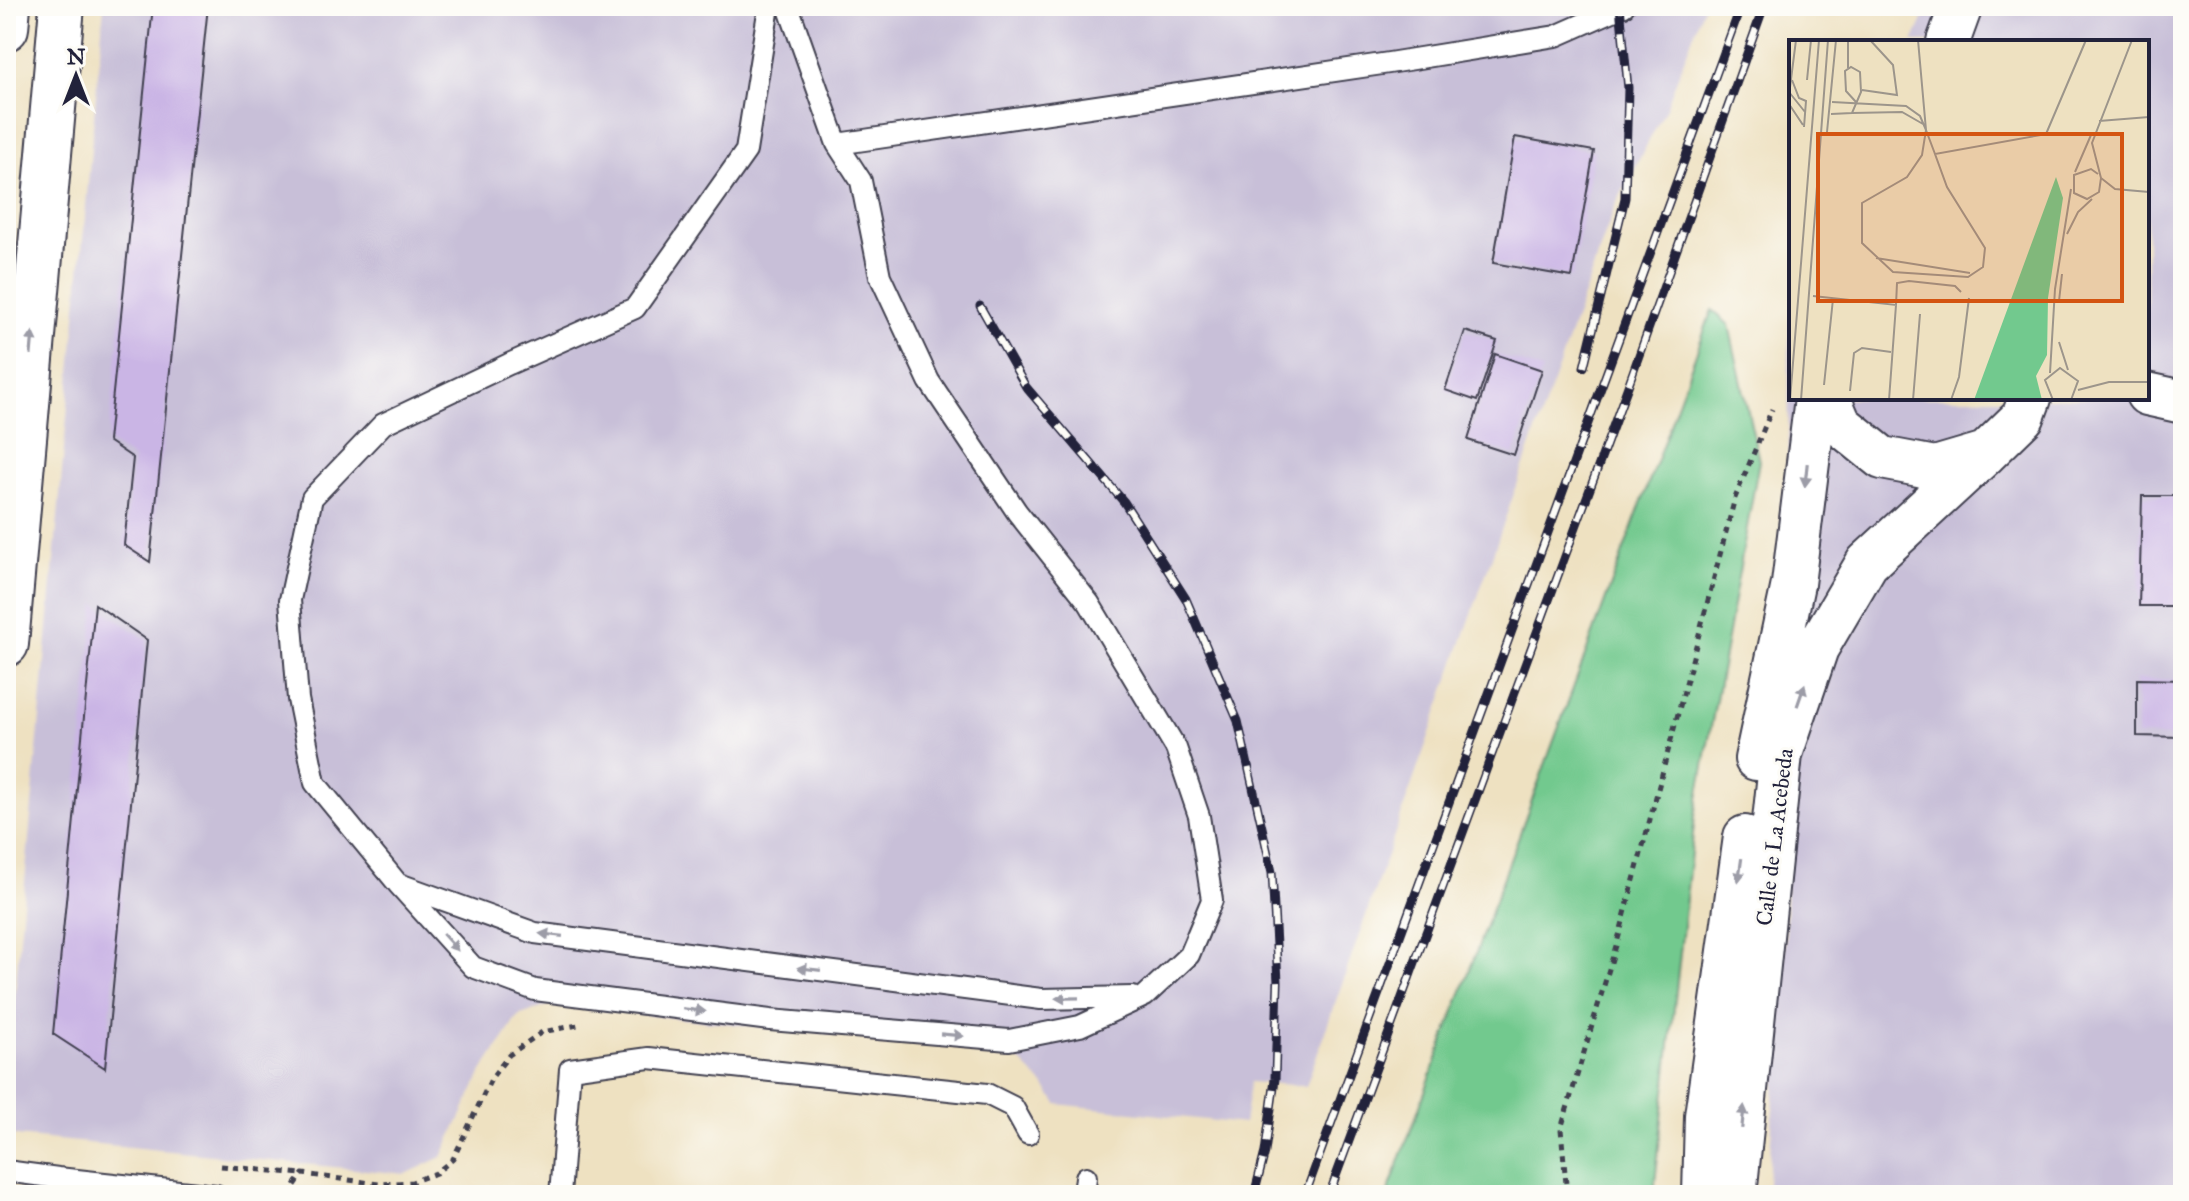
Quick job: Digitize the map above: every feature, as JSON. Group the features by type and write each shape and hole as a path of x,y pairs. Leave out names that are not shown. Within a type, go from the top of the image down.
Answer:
{"highway":[{"path":"6,28 8,6"},
{"path":"6,644 62,6"}],"street":[{"path":"1949,40 1961,6"},
{"path":"1978,40 1986,6"},
{"path":"2149,394 2183,402"},
{"name":"Calle de La Acebeda","path":"1704,1195 1706,1116 1725,976 1758,744 1793,584 1816,400"},
{"path":"1830,400 1840,424 1882,458 1935,468 1986,453"},
{"name":"Calle de La Acebeda","path":"1735,1195 1781,754 1817,648 1867,563 2023,417 2029,400"}],"lane":[{"path":"769,6 746,151 635,308 383,424 312,498 290,600 298,699 315,783 398,884 473,967 535,990 770,1020 1009,1040 1080,1026 1145,996 1189,955 1212,900 1199,816 1176,748 1089,603 1017,512 929,381 880,276 861,181 837,144 788,6"},
{"path":"837,144 1556,36 1624,6"},
{"path":"398,884 535,933 1041,999 1145,996"},
{"path":"560,1195 570,1069 649,1058 987,1094 1013,1107 1028,1134"},
{"path":"6,1171 104,1189 216,1195"}],"path":[{"path":"1567,1195 1561,1129 1621,929 1735,498 1772,409"}],"shaded area":[{"path":"104,6 1704,6 1666,108 1615,206 1306,1086 1250,1082 1244,1124 1057,1104 1044,1085 1016,1057 976,1049 550,1005 518,1016 482,1072 442,1157 406,1174 6,1135 6,1093"},
{"path":"1929,6 2183,6 2183,1195 1767,1195 1786,930 1789,319 1789,400 2149,400 2149,40 1914,40"}],"green space":[{"path":"1712,310 1729,325 1759,461 1695,816 1656,1195 1387,1195"}],"building":[{"path":"153,6 208,6 150,562 124,545 133,458 108,441"},
{"path":"1515,137 1594,151 1572,277 1493,263"},
{"path":"1465,331 1497,341 1477,401 1445,390"},
{"path":"1495,354 1542,370 1514,455 1468,440"},
{"path":"2142,496 2183,496 2183,606 2139,606"},
{"path":"95,604 147,640 105,1068 53,1034"},
{"path":"2137,679 2183,680 2183,737 2137,736"}],"railway":[{"path":"1584,367 1625,198 1628,88 1620,6"},
{"path":"1305,1195 1741,6"},
{"path":"1329,1195 1628,386 1764,6"},
{"path":"980,306 1026,387 1124,502 1186,599 1238,721 1272,872 1278,982 1275,1079 1265,1152 1254,1195"}]}
